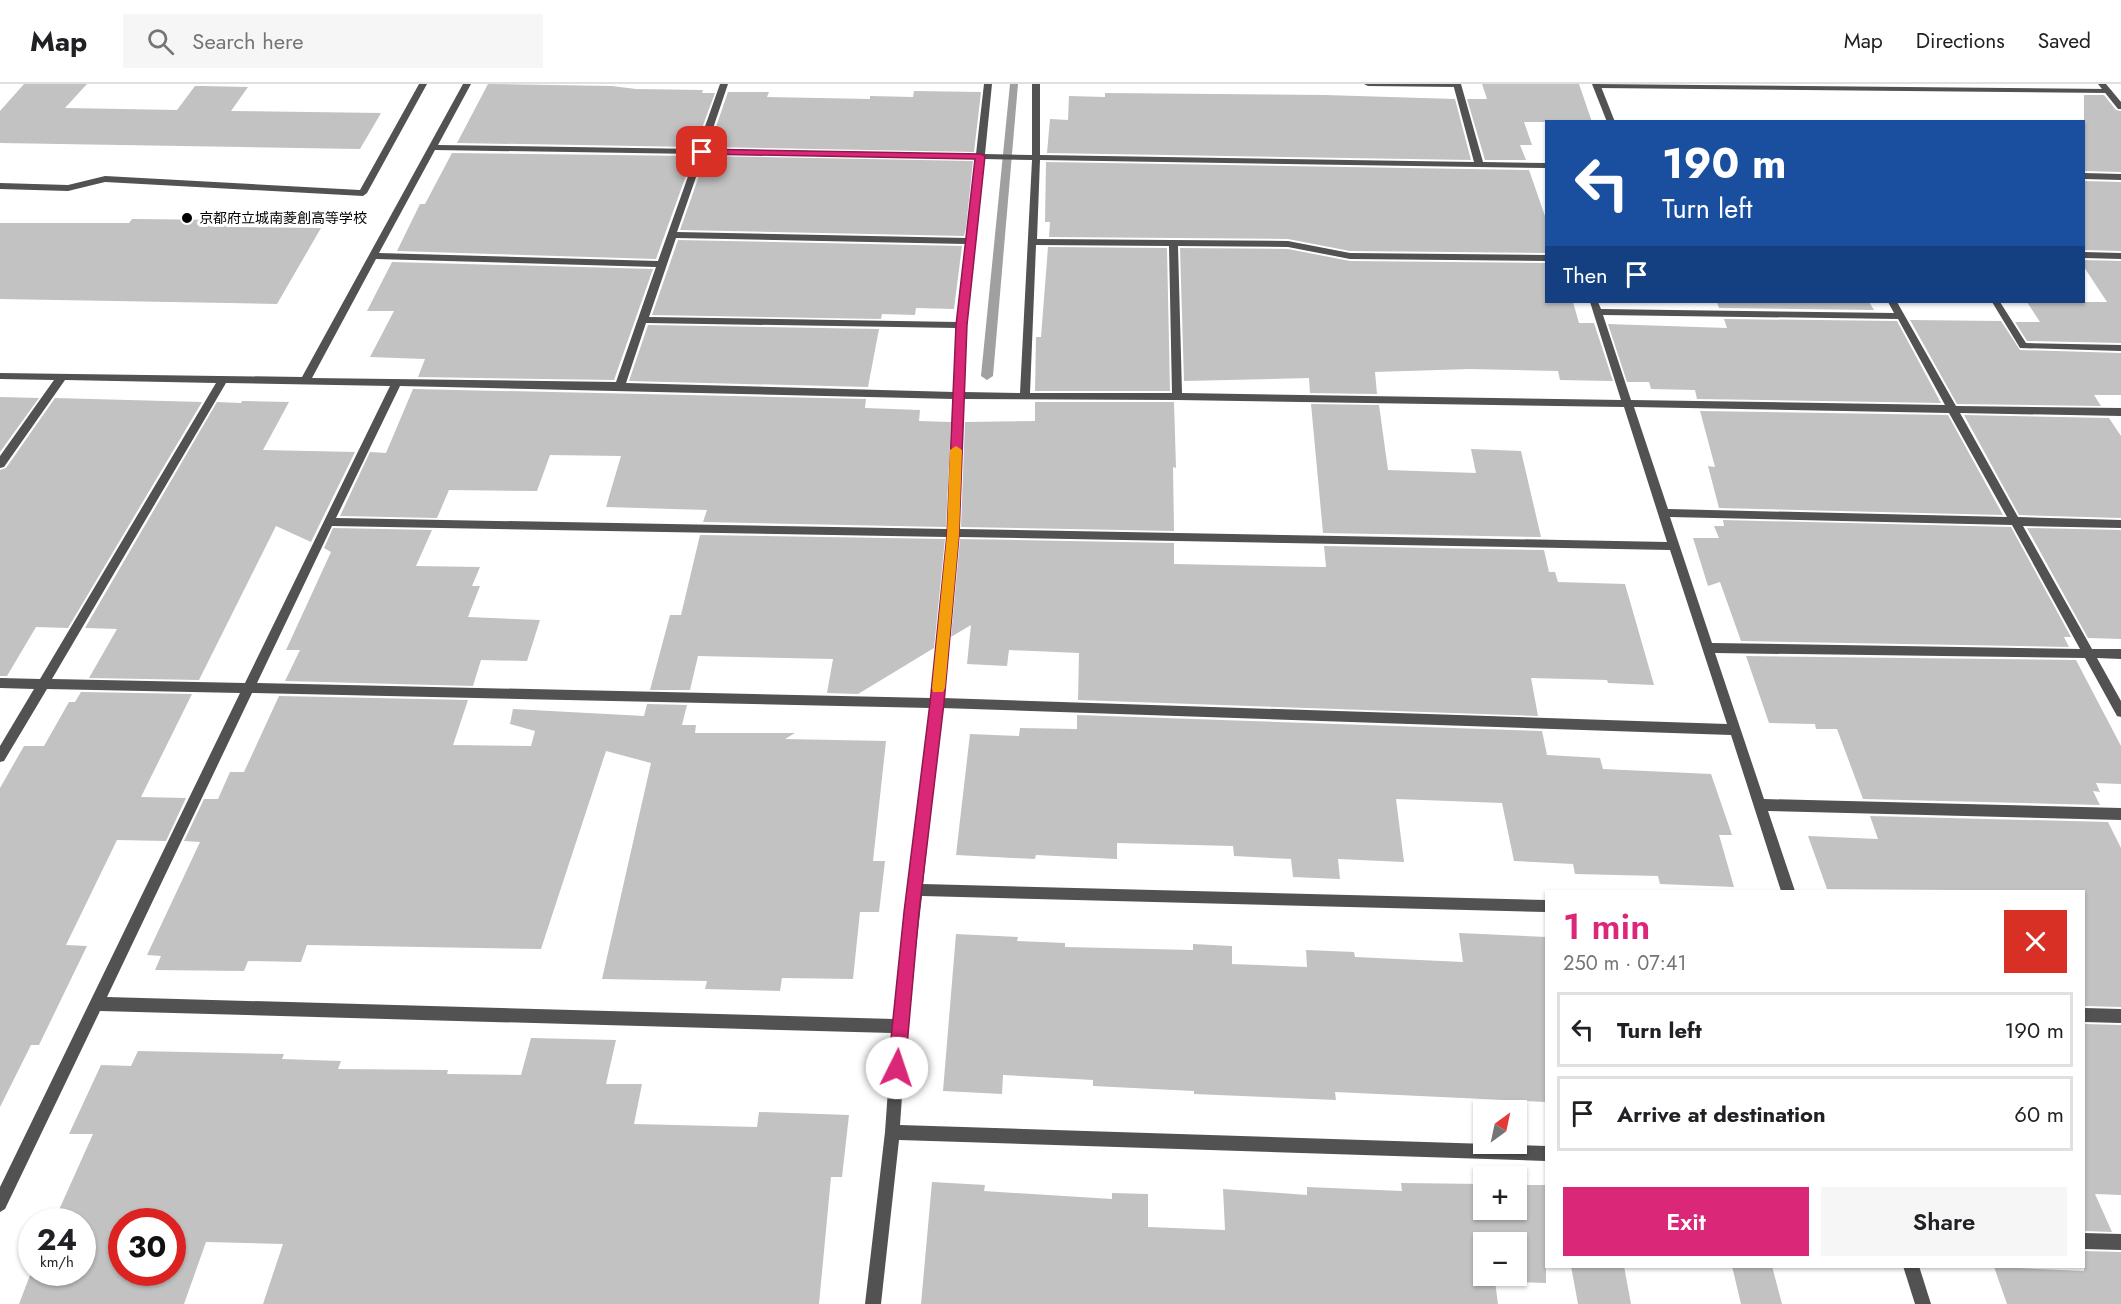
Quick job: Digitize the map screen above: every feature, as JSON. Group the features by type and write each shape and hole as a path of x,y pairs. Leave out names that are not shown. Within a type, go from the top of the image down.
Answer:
{"street":[{"path":"0,186 68,188 105,179 363,193 423,84"},
{"path":"305,381 467,84"},
{"path":"620,386 724,84"},
{"path":"873,1304 892,1132 914,890 937,703 953,535 962,325 988,84"},
{"path":"1025,397 1030,242 1036,157 1036,84"},
{"path":"1368,84 1457,85 1479,165"},
{"path":"1610,120 1597,85 2105,88 2121,106"},
{"path":"433,147 1545,166"},
{"path":"2085,176 2120,178"},
{"path":"672,235 971,241"},
{"path":"1030,242 1288,244 1350,256 1545,258"},
{"path":"1173,242 1177,396"},
{"path":"2085,255 2121,256"},
{"path":"373,256 662,264"},
{"path":"1894,303 2121,712"},
{"path":"1997,303 2023,346 2121,348"},
{"path":"1788,890 1596,307 1902,316"},
{"path":"643,320 962,325"},
{"path":"0,376 620,386 958,396 1177,396 2121,412"},
{"path":"0,464 62,377"},
{"path":"0,757 222,380"},
{"path":"0,1204 396,382"},
{"path":"1664,513 2121,524"},
{"path":"328,522 953,535 1675,546"},
{"path":"1708,648 2121,654"},
{"path":"0,683 937,703 1735,730"},
{"path":"1760,805 2121,814"},
{"path":"914,890 1545,906"},
{"path":"96,1004 900,1026"},
{"path":"2085,1015 2121,1016"},
{"path":"892,1132 1545,1154"},
{"path":"2085,1240 2121,1242"},
{"path":"1912,1268 1923,1304"}],"building":[{"path":"24,84 87,84 65,108 177,110 195,86 202,86 248,87 231,111 381,113 360,149 0,143 0,111"},
{"path":"488,84 612,86 636,89 703,90 702,93 715,93 695,147 457,143"},
{"path":"1482,84 1579,84 1591,120 1524,122 1532,145 1520,145 1526,160 1485,160 1467,99 1487,99"},
{"path":"914,91 981,92 974,152 709,147 728,92 769,92 767,97 870,99 870,96 913,97"},
{"path":"1105,93 1455,99 1471,160 1047,153 1050,119 1068,120 1069,96 1105,97"},
{"path":"2084,95 2104,95 2116,110 2121,111 2121,172 2085,171"},
{"path":"452,153 693,156 656,259 397,251 420,204 425,204"},
{"path":"706,156 973,161 964,236 680,230"},
{"path":"1046,162 1529,170 1545,216 1545,253 1350,251 1288,239 1049,237 1050,222 1045,222"},
{"path":"2085,181 2121,182 2121,251 2085,250"},
{"path":"132,219 230,220 226,227 321,228 277,304 0,299 0,223 129,223"},
{"path":"678,240 962,246 954,309 916,308 915,315 882,314 881,319 652,315"},
{"path":"1048,247 1167,248 1170,391 1035,391 1036,337 1041,337"},
{"path":"1180,248 1288,249 1350,261 1545,263 1545,303 1573,303 1579,323 1594,323 1613,381 1560,380 1558,371 1469,369 1375,372 1377,394 1310,393 1309,378 1184,381"},
{"path":"2085,260 2121,261 2121,343 2027,341 2015,322 2040,322 2028,303 2107,302 2085,269"},
{"path":"392,262 653,269 614,380 418,377 425,359 370,357 394,311 367,311"},
{"path":"1717,303 1870,303 1874,310 1719,308"},
{"path":"1724,319 1897,321 1941,403 1697,399 1695,390 1651,389 1649,382 1627,382 1608,324 1727,328"},
{"path":"1910,320 2001,321 2020,350 2121,353 2121,395 2094,395 2101,406 1957,404"},
{"path":"648,325 879,329 868,387 629,381"},
{"path":"413,389 866,399 865,408 920,410 919,421 951,422 946,527 703,522 707,510 606,507 621,456 550,455 537,491 449,490 437,518 340,516 370,452 386,453"},
{"path":"0,397 39,398 0,452"},
{"path":"55,398 202,402 68,628 36,627 7,676 0,676 0,470 6,468"},
{"path":"242,401 289,402 263,450 355,452 311,542 276,526 199,680 89,678 117,629 85,628 217,402 241,403"},
{"path":"1035,402 1174,402 1176,468 1173,467 1174,531 961,527 965,422 1035,421"},
{"path":"1311,404 1379,405 1388,470 1476,473 1471,449 1521,451 1541,537 1323,533"},
{"path":"1700,411 1948,415 2003,515 1719,508 1708,466 1715,467"},
{"path":"1964,415 2109,418 2121,436 2121,518 2019,515"},
{"path":"1723,520 2011,527 2071,637 2064,637 2069,647 1741,641 1720,582 1708,586 1693,538 1719,538 1714,526 1724,526"},
{"path":"333,528 432,530 416,566 480,567 472,586 480,586 468,617 540,620 527,661 481,660 473,686 285,681 300,650 286,650 331,552 324,548"},
{"path":"2027,528 2121,530 2121,639 2088,638"},
{"path":"700,535 945,539 934,648 858,694 827,693 833,659 698,656 690,690 650,690 670,615 681,615"},
{"path":"960,539 1174,543 1174,564 1323,567 1326,567 1324,546 1544,550 1549,572 1555,572 1558,582 1625,584 1654,685 1608,683 1607,680 1531,678 1538,716 1078,700 1079,653 1009,650 1007,666 967,664 971,625 951,637"},
{"path":"1746,656 2076,660 2121,746 2121,784 2096,783 2100,792 2093,791 2100,805 1863,799 1837,729 1816,729 1815,724 1769,723"},
{"path":"81,692 192,694 141,797 186,798 166,841 117,840 66,945 87,946 39,1045 31,1045 0,1107 0,788 24,746 44,746 69,702 75,702"},
{"path":"279,696 468,700 453,745 531,746 535,731 510,724 513,709 644,716 647,704 687,705 682,725 696,725 695,733 795,733 785,739 886,741 873,861 885,861 879,912 860,912 853,979 782,978 780,991 705,989 707,981 602,979 651,763 606,751 541,949 307,945 301,962 248,961 244,971 155,970 161,956 147,955 200,842 184,841 204,799 218,799 230,772 244,772"},
{"path":"1077,715 1542,731 1547,755 1600,758 1603,769 1711,774 1732,835 1719,835 1734,887 1660,884 1658,876 1575,874 1573,864 1514,861 1502,803 1396,799 1404,862 1338,859 1340,879 1293,877 1291,859 1234,856 1233,846 1117,843 1117,859 1036,855 1035,859 956,855 970,734 1019,736 1020,728 1077,729"},
{"path":"1870,816 2108,822 2121,848 2121,1007 2085,1006 2085,890 1827,889 1808,836 1878,839"},
{"path":"1459,933 1545,937 1545,1102 1335,1092 1336,1100 1194,1094 1194,1091 1093,1086 1093,1080 1003,1075 1002,1094 943,1091 956,934 1018,937 1017,941 1065,943 1065,947 1193,950 1193,944 1232,946 1232,964 1307,967 1306,950 1354,952 1355,957 1463,962"},
{"path":"2085,1024 2121,1025 2121,1195 2095,1194 2112,1232 2085,1231"},
{"path":"531,1038 616,1040 606,1084 642,1084 634,1124 757,1127 759,1112 849,1115 842,1177 831,1177 819,1304 263,1304 283,1244 206,1242 184,1304 19,1304 26,1286 96,1286 96,1208 60,1208 93,1134 69,1134 101,1065 131,1066 138,1051 284,1054 282,1059 341,1061 338,1069 448,1070 447,1074 521,1075"},
{"path":"932,1182 985,1185 984,1191 1112,1199 1112,1193 1148,1194 1148,1227 1225,1230 1223,1189 1307,1195 1307,1187 1402,1191 1401,1183 1473,1184 1473,1220 1527,1220 1527,1185 1545,1185 1546,1283 1527,1282 1527,1232 1473,1232 1473,1286 1496,1286 1498,1304 921,1304"},
{"path":"2085,1251 2121,1252 2121,1304 2007,1304 1994,1268 2016,1268 2084,1271"},
{"path":"1571,1268 1624,1268 1631,1304 1578,1304"},
{"path":"1732,1268 1773,1268 1782,1304 1741,1304"}],"waterway":[{"path":"987,376 1014,84"}],"slow traffic":[{"path":"938,688 953,535 956,450"}],"place":[{"name":"京都府立城南菱創高等学校","path":"187,218"}],"route":[{"path":"702,152 981,156 962,325 953,535 897,1068"}]}
